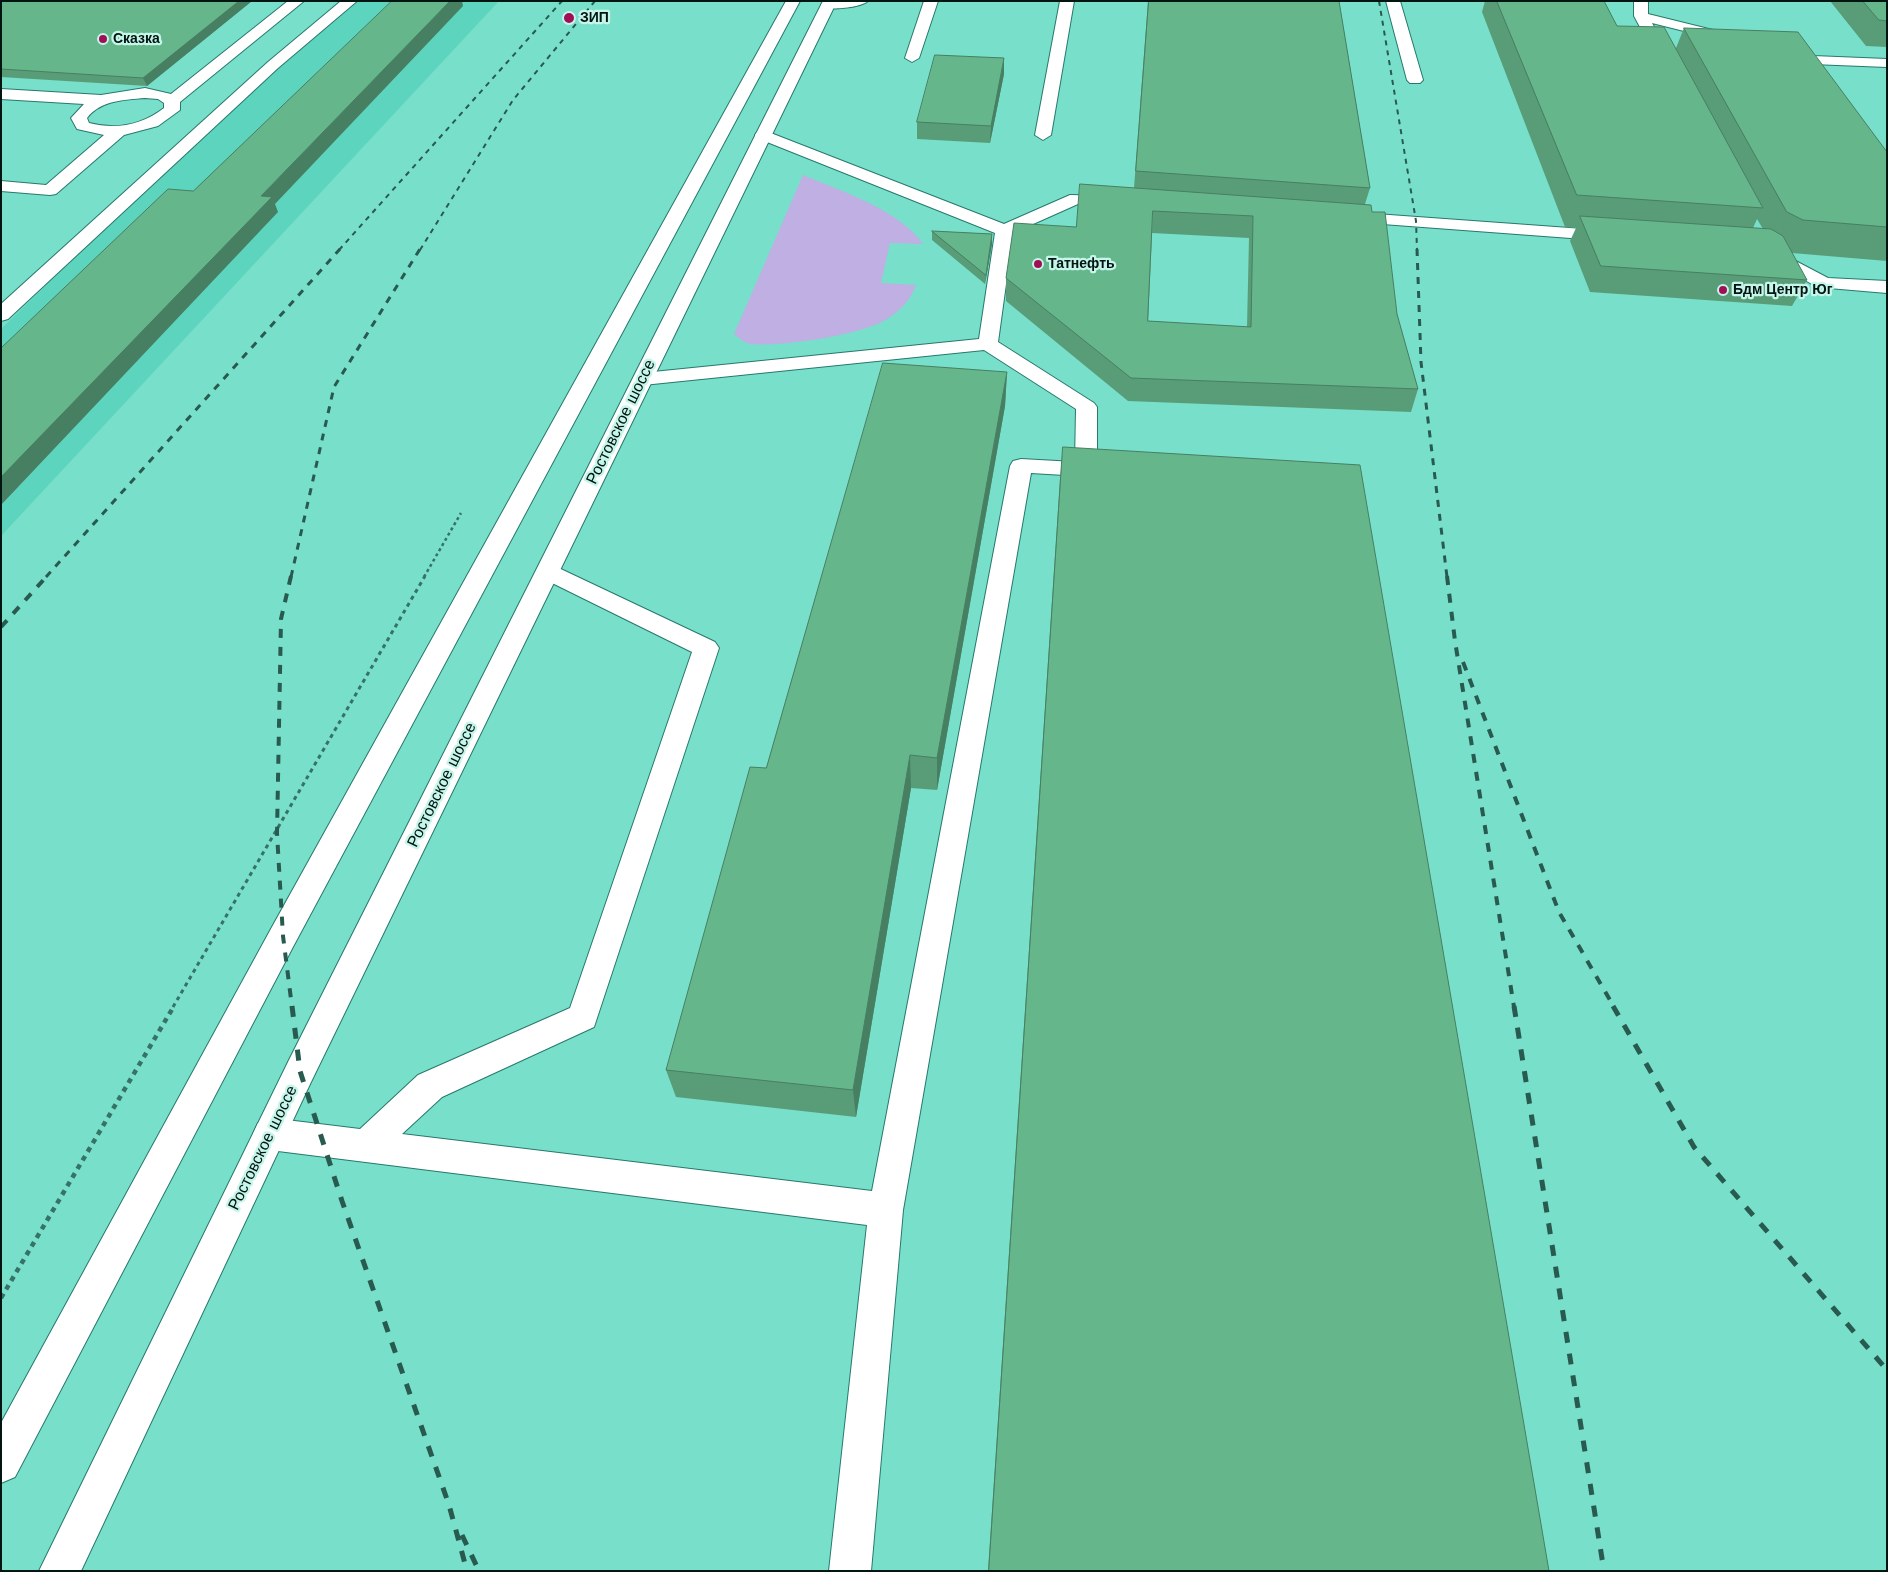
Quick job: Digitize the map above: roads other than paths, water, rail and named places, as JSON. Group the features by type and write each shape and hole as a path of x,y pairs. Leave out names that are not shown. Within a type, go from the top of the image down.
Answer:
{"main road":[{"path":"172,101 297,1"},
{"path":"1,315 273,65 350,1"},
{"path":"1,1463 283,936 793,1"},
{"path":"829,3 861,1"},
{"path":"912,58 931,1"},
{"path":"1043,135 1067,1"},
{"path":"1393,1 1414,80"},
{"name":"Ростовское шоссе","path":"59,1571 270,1134 829,3"},
{"path":"1641,9 1736,40"},
{"path":"1641,9 1673,76"},
{"path":"1765,48 1812,60 1887,63"},
{"path":"1812,60 1824,74"},
{"path":"145,93 162,95 172,101 172,110 161,119 142,127 119,131 98,131 83,126 79,118 86,109 101,100 123,94 145,93"},
{"path":"1,94 101,100"},
{"path":"1,186 50,190 119,131"},
{"path":"763,135 1004,230 1076,199 1134,203"},
{"path":"1328,216 1624,237"},
{"path":"988,344 1004,230"},
{"path":"1758,245 1824,283 1887,287"},
{"path":"642,379 988,344 1087,407 1086,469"},
{"path":"850,1571 886,1210 1021,466 1124,471"},
{"path":"367,1145 430,1086 583,1017 706,648 548,571"},
{"path":"270,1134 886,1210"}],"railway":[{"path":"339,250 562,1"},
{"path":"420,250 513,100 595,1"},
{"path":"1379,1 1416,221 1417,250"},
{"path":"46,577 340,249"},
{"path":"291,577 334,387 420,249"},
{"path":"1417,249 1421,362 1447,577"},
{"path":"1,627 47,576"},
{"path":"291,576 281,619 277,833 283,936 292,1007"},
{"path":"1447,576 1455,641 1514,1007"},
{"path":"1463,662 1559,912 1614,1007"},
{"path":"292,1006 300,1071 342,1201 449,1505 467,1571"},
{"path":"1514,1006 1604,1571"},
{"path":"1613,1006 1694,1147 1887,1370"},
{"path":"462,1535 479,1571"}],"place":[{"name":"ЗИП","path":"569,18"},
{"name":"Сказка","path":"103,39"},
{"name":"Татнефть","path":"1038,264"},
{"name":"Бдм Центр Юг","path":"1723,290"}]}
